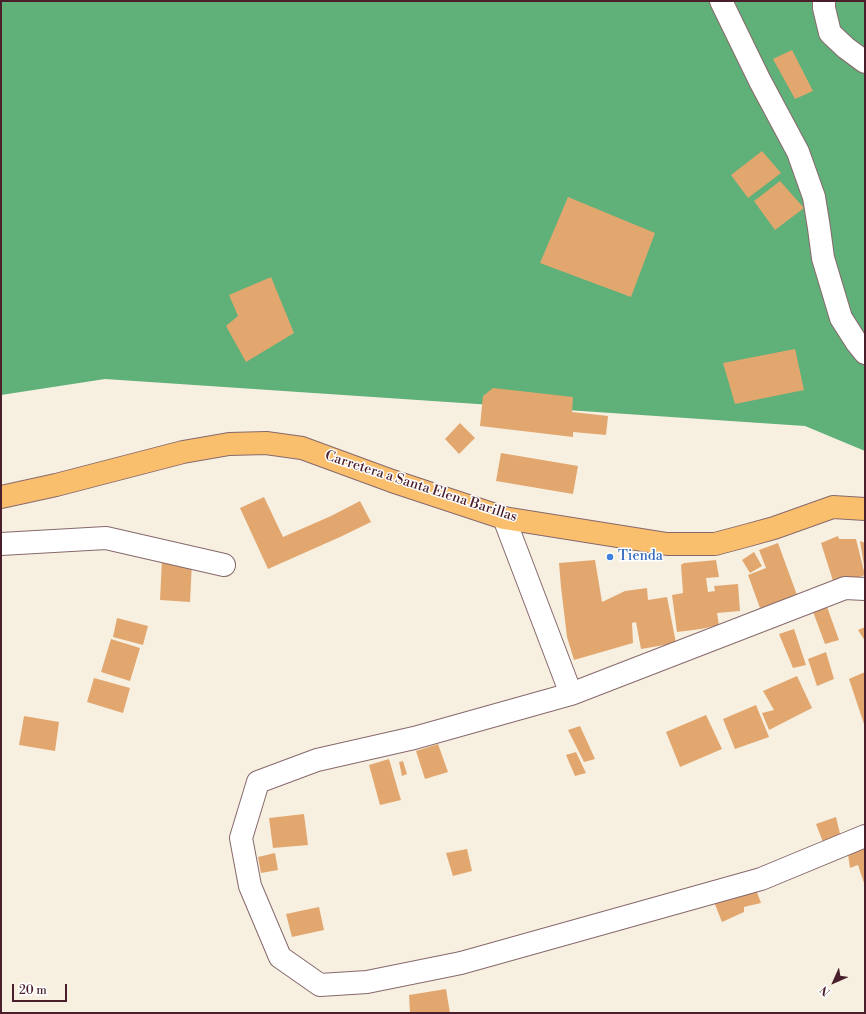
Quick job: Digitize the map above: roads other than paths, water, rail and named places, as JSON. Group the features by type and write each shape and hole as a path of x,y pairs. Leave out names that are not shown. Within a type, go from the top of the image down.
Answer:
{"main road":[{"name":"Carretera a Santa Elena Barillas","path":"1,497 56,485 183,452 229,444 266,443 302,448 392,481 504,518 667,544 715,544 774,528 833,507 865,509"}],"street":[{"path":"721,1 760,81 798,152 814,197 823,258 842,318 865,353"},
{"path":"824,1 824,8 830,33 846,48 865,62"},
{"path":"504,518 571,694"},
{"path":"1,544 106,538 224,565"},
{"path":"865,589 845,588 571,694 414,738 317,760 258,782 241,838 250,886 280,957 320,985 367,982 461,963 761,880 865,836"}],"place":[{"name":"Tienda","path":"610,557"}]}
